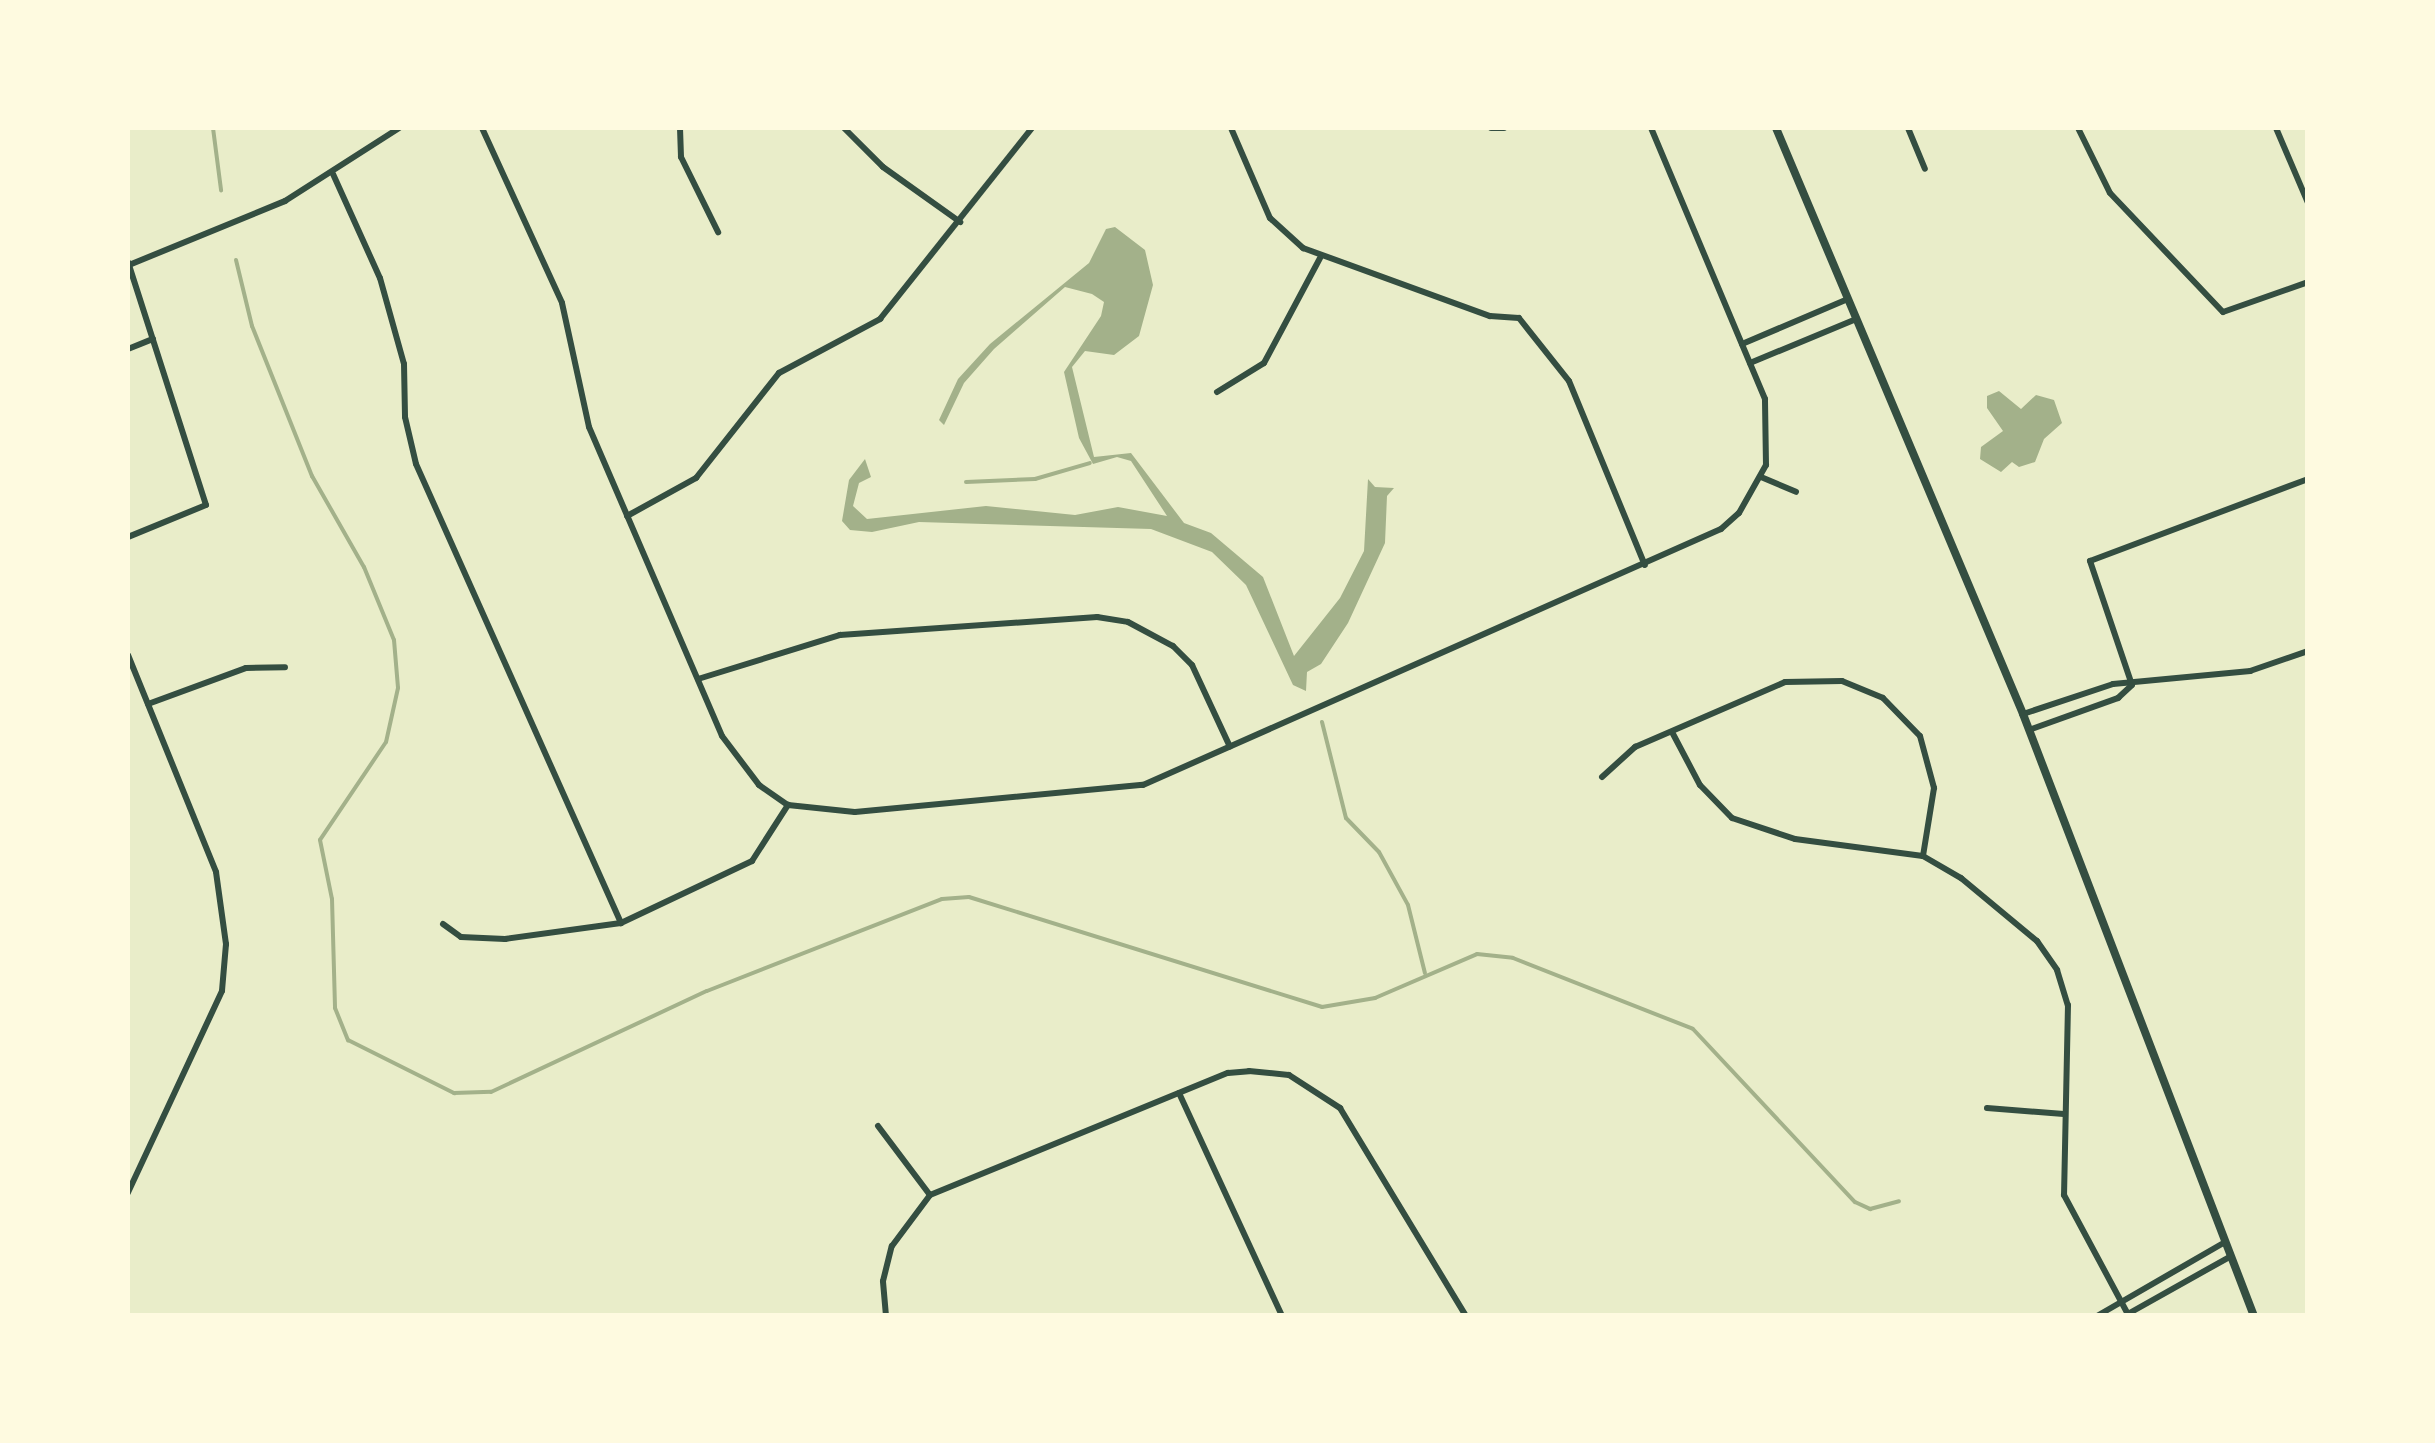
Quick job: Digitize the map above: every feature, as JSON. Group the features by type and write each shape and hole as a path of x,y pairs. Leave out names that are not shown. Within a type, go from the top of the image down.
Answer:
{"street":[{"path":"128,537 206,505 128,263 285,202 399,128"},
{"path":"482,128 562,303 589,427 738,763 788,805 854,812 1126,789 1230,747 1721,529 1761,476 1770,436 1750,363 1651,128"},
{"path":"680,128 681,157 718,232"},
{"path":"844,128 884,168 960,222"},
{"path":"628,516 696,478 779,373 880,319 1032,128"},
{"path":"1231,128 1270,218 1320,258 1490,316 1519,318 1569,382 1646,565"},
{"path":"1491,128 1504,128"},
{"path":"1776,128 2023,714 2254,1316"},
{"path":"1908,128 1925,169"},
{"path":"2078,128 2110,194 2223,312 2308,282"},
{"path":"2276,128 2308,203"},
{"path":"333,174 380,278 404,364 405,417 416,464 621,923"},
{"path":"1218,392 1264,362 1320,258"},
{"path":"1742,344 1848,300"},
{"path":"1750,363 1856,320"},
{"path":"128,349 153,339"},
{"path":"1761,476 1796,492"},
{"path":"2132,686 2090,561 2308,479"},
{"path":"698,679 840,636 1097,617 1128,622 1173,646 1192,665 1230,747"},
{"path":"2023,714 2113,684 2132,686 2250,671 2308,651"},
{"path":"128,654 216,872 225,971 206,1028 128,1193"},
{"path":"148,704 266,662 285,667"},
{"path":"1602,777 1620,756 1785,682 1821,678 1865,688 1903,714 1925,748 1935,811 1923,856"},
{"path":"2029,730 2118,698 2132,686"},
{"path":"1672,732 1700,786 1748,827 1923,856 1961,878 2037,941 2057,970 2068,1004 2064,1195 2128,1315 2231,1256"},
{"path":"443,924 460,937 505,939 621,923 752,861 788,805"},
{"path":"886,1316 883,1280 892,1246 930,1196 1179,1093 1249,1070 1288,1075 1325,1094 1354,1124 1466,1316"},
{"path":"1179,1093 1282,1316"},
{"path":"1987,1108 2064,1114"},
{"path":"878,1126 930,1196"},
{"path":"2097,1316 2225,1242"},
{"path":"684,1316 698,1316"}],"shaded area":[{"path":"1115,227 1145,250 1153,285 1139,336 1114,355 1085,351 1072,367 1094,457 1131,453 1184,523 1211,533 1263,577 1294,656 1340,598 1364,551 1368,479 1375,487 1394,488 1387,496 1385,543 1348,623 1321,664 1307,672 1306,691 1293,685 1246,585 1212,552 1151,529 919,522 872,532 850,530 842,521 849,480 865,459 871,477 859,483 853,506 867,519 986,506 1075,515 1118,507 1167,516 1131,461 1117,457 1093,464 1079,438 1064,372 1101,316 1104,302 1092,294 1065,287 994,349 964,383 944,425 939,420 958,379 990,344 1089,263 1106,229"},
{"path":"1999,391 2021,409 2036,395 2054,400 2062,423 2044,439 2035,462 2019,467 2012,462 2001,472 1980,459 1981,447 2003,431 1987,408 1987,396"}],"waterway":[{"path":"213,128 221,190"},
{"path":"236,260 252,326 312,476 364,567 394,640 398,688 386,742 320,840 332,899 335,1008 348,1040 454,1093 491,1092 707,991 942,899 969,897 1322,1007 1375,998 1477,954 1513,958 1693,1029 1855,1202 1870,1209 1899,1201"},
{"path":"966,482 1035,479 1090,463"},
{"path":"1322,722 1346,818 1379,852 1408,905 1425,973"}]}
